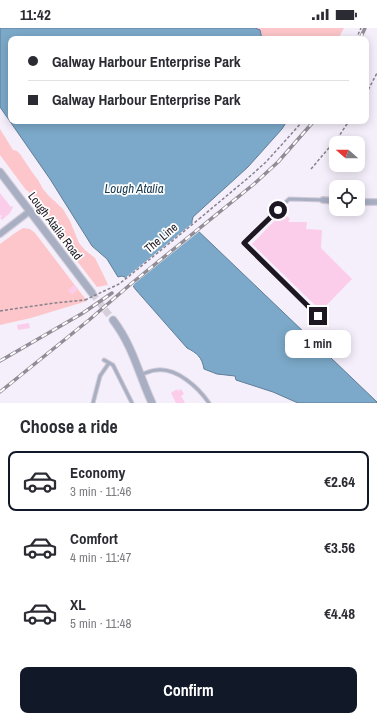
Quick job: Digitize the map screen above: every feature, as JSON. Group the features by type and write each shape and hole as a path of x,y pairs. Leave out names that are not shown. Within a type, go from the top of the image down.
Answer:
{"street":[{"name":"Lough Atalia Road","path":"0,172 92,293"},
{"path":"323,200 329,200"},
{"path":"365,202 377,202"},
{"path":"0,234 30,211"},
{"path":"113,320 128,344 152,403"}],"lane":[{"path":"318,316 244,243 289,199 323,200"},
{"path":"104,360 113,365 132,403"},
{"path":"93,403 100,376 109,362"},
{"path":"141,374 157,370 173,372 186,379 209,403"}],"path":[{"path":"369,88 377,72"},
{"name":"The Line","path":"0,311 86,300 119,284 248,178 266,162 300,124"},
{"path":"311,168 339,136 347,124"}],"shaded area":[{"path":"255,28 344,28 340,36 261,36 260,30"},
{"path":"0,129 13,150 20,154 43,189 63,209 70,221 79,243 95,258 108,285 97,287 64,244 40,206 0,155"},
{"path":"23,228 30,229 35,233 87,301 31,318 0,325 0,244"}],"water":[{"name":"Lough Atalia","path":"0,28 255,28 260,30 261,36 8,36 8,119 0,107"},
{"name":"Lough Atalia","path":"12,124 285,124 248,167 193,217 192,225 377,403 298,403 273,392 236,380 235,376 217,374 204,369 202,361 198,356 187,348 127,278 122,276 118,277 107,259 92,246 50,179"}],"pier":[{"path":"194,222 194,224 201,230 134,284 132,288 124,279"}],"building":[{"path":"0,193 11,207 13,206 10,213 2,220 0,218 2,216 0,216"},
{"path":"283,212 290,219 288,222 307,222 306,229 322,230 321,248 352,279 321,311 252,244"},
{"path":"74,285 78,289 72,295 68,290"},
{"path":"29,323 30,328 18,330 17,325"},
{"path":"177,389 178,391 181,389 184,394 181,396 185,403 176,403 171,393"}],"tunnel":[{"path":"92,293 113,320"}],"railway":[{"path":"361,36 365,28"},
{"path":"0,392 254,184 278,162 311,124"},
{"path":"0,361 83,313 112,293"}],"route":[{"path":"278,210 244,243 318,316"}]}
